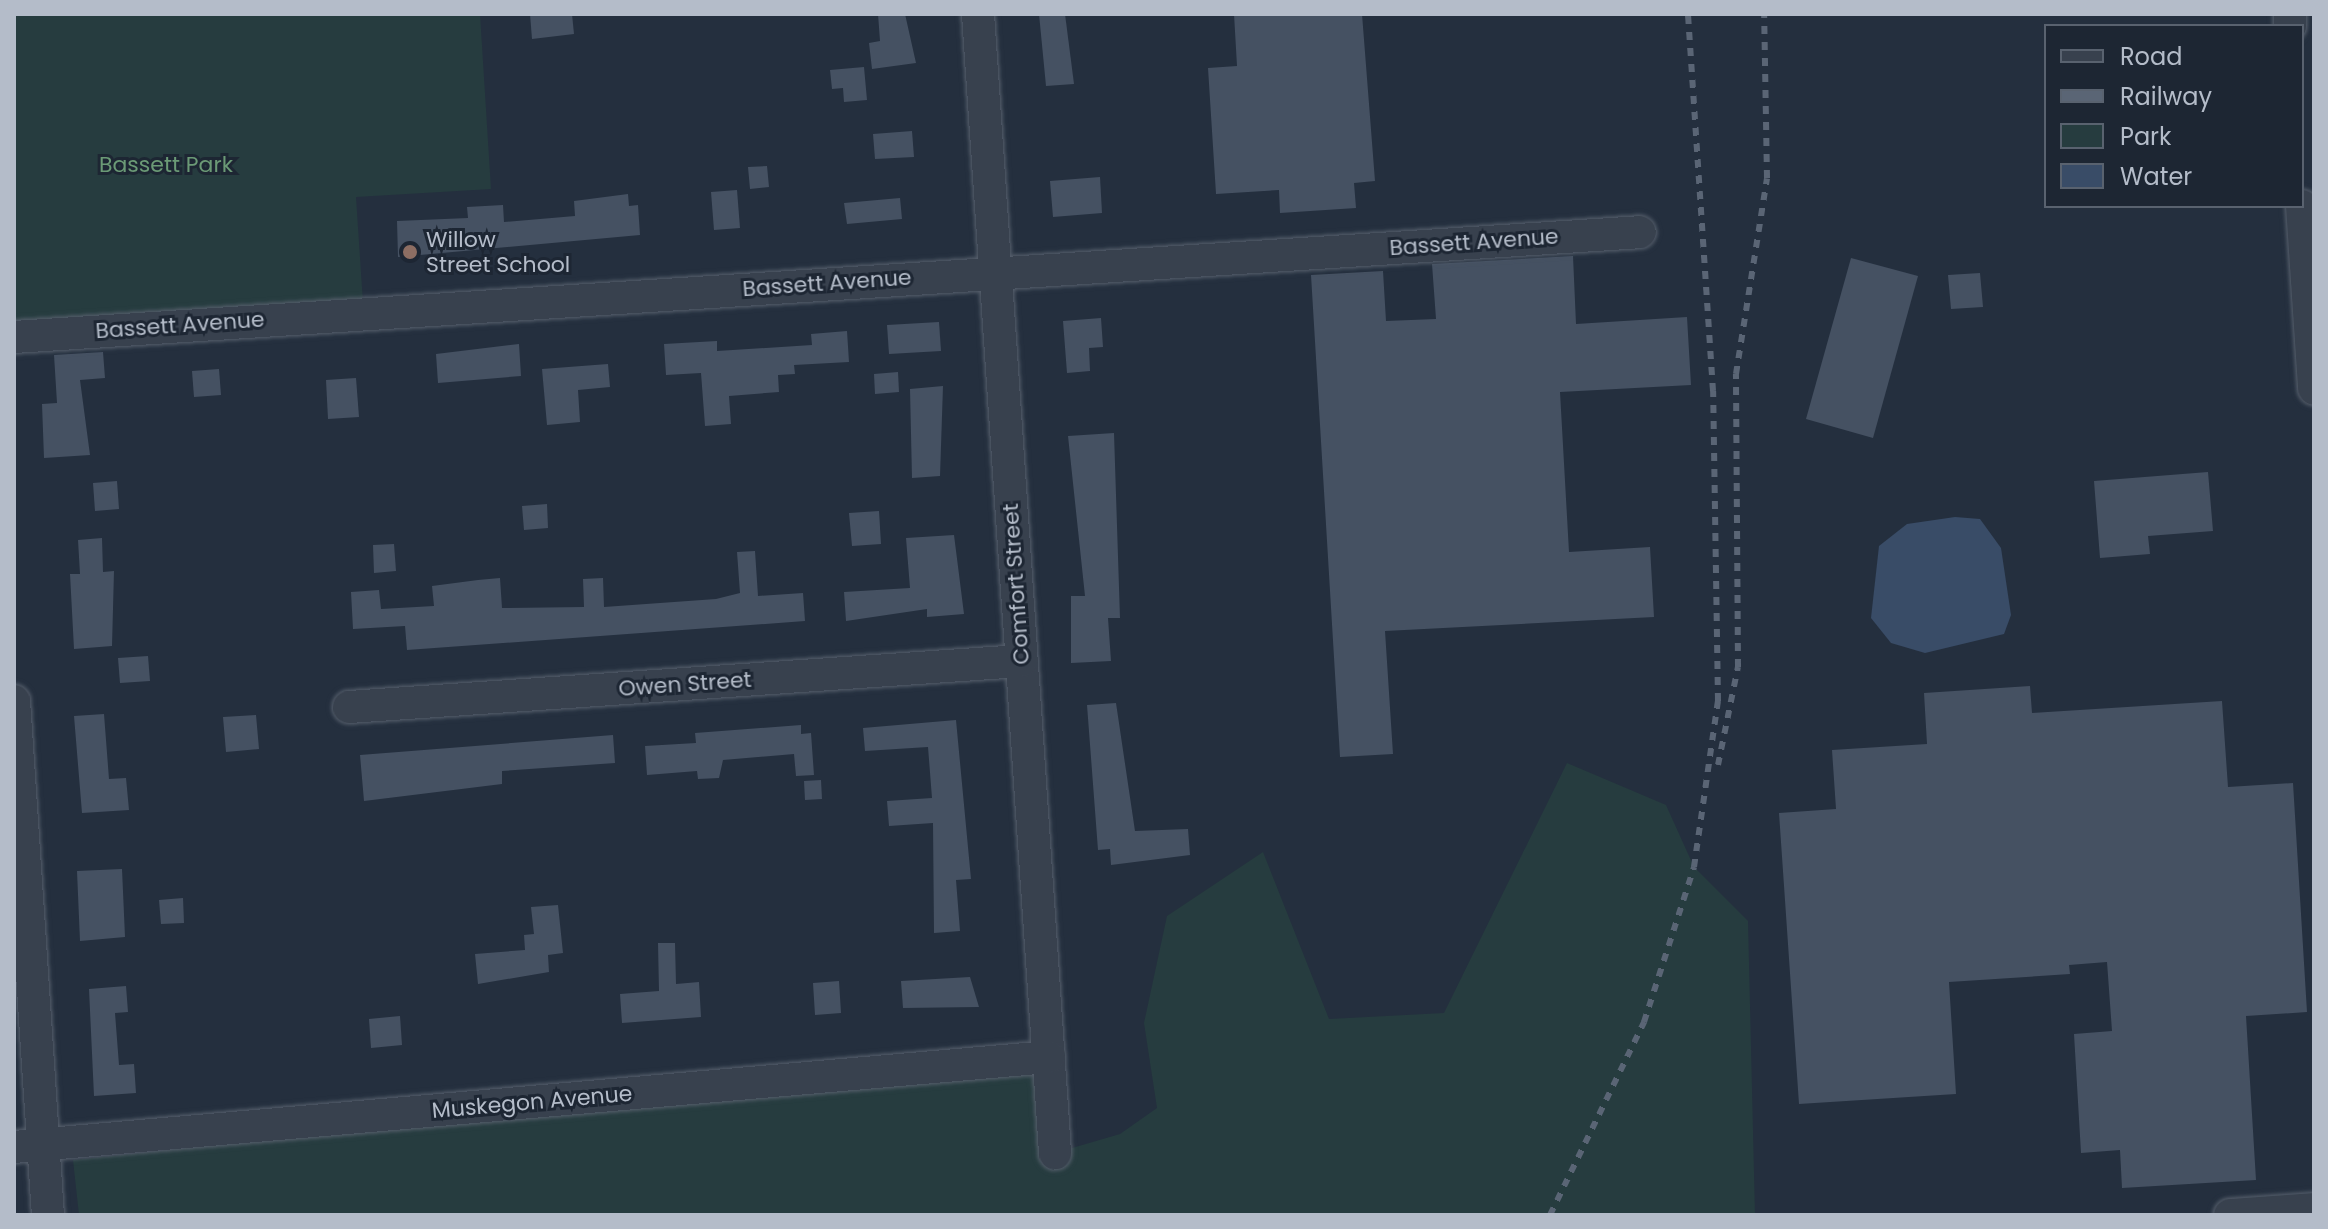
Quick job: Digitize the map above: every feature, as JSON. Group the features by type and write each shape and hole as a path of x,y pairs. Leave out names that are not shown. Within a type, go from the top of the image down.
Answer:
{"street":[{"name":"Comfort Street","path":"978,14 1055,1153"},
{"path":"2302,208 2314,389"},
{"name":"Bassett Avenue","path":"14,337 996,271 1640,232"},
{"name":"Owen Street","path":"349,707 1021,661"},
{"path":"14,701 28,1146 48,1215"},
{"name":"Muskegon Avenue","path":"28,1146 1049,1057"},
{"path":"2230,1215 2314,1209"}],"green space":[{"name":"Bassett Park","path":"14,14 480,14 491,189 356,197 363,303 14,324"},
{"path":"1567,763 1666,805 1694,867 1748,921 1755,1215 79,1215 73,1160 1049,1057 1055,1153 1120,1134 1157,1108 1144,1023 1167,916 1263,852 1329,1019 1444,1013"}],"water":[{"path":"1955,517 1980,519 2001,548 2011,615 2004,634 1925,653 1891,643 1871,618 1879,546 1907,524"}],"building":[{"path":"530,14 572,14 574,34 532,39"},
{"path":"878,14 905,14 916,63 872,69 869,43 880,41"},
{"path":"1039,14 1065,14 1074,84 1046,86"},
{"path":"1234,14 1362,14 1375,181 1354,183 1356,208 1280,213 1279,190 1216,194 1208,68 1237,66"},
{"path":"864,67 867,100 844,102 843,88 832,89 830,70"},
{"path":"912,131 914,157 875,159 873,134"},
{"path":"767,166 769,187 750,189 748,167"},
{"path":"1100,177 1102,213 1053,217 1050,181"},
{"path":"737,190 740,228 714,230 711,192"},
{"path":"628,194 629,206 638,205 640,235 398,257 397,221 468,218 467,207 503,205 504,222 575,216 574,201"},
{"path":"900,198 902,219 847,224 844,203"},
{"path":"1573,256 1576,324 1687,317 1691,385 1560,392 1569,552 1650,547 1654,617 1385,631 1393,754 1340,757 1311,275 1383,271 1386,321 1436,319 1432,264"},
{"path":"1851,258 1918,276 1873,438 1806,419"},
{"path":"1980,273 1983,307 1951,309 1948,275"},
{"path":"1101,318 1103,347 1089,348 1090,371 1067,373 1063,321"},
{"path":"939,322 941,351 889,354 887,325"},
{"path":"847,331 849,362 794,365 795,374 778,375 779,392 729,396 731,424 705,426 701,373 666,375 664,344 717,341 717,351 812,345 811,334"},
{"path":"519,344 521,376 438,383 436,354"},
{"path":"103,352 105,378 80,380 90,455 44,458 42,404 57,403 54,355"},
{"path":"608,364 610,387 578,390 580,422 547,425 542,369"},
{"path":"219,369 221,395 194,397 192,371"},
{"path":"898,372 899,392 875,394 874,374"},
{"path":"356,378 359,417 328,419 326,380"},
{"path":"943,386 940,476 912,478 910,389"},
{"path":"1114,433 1120,618 1108,618 1111,661 1071,663 1071,596 1085,596 1068,436"},
{"path":"2208,472 2213,531 2148,536 2150,554 2100,558 2094,481"},
{"path":"117,481 119,509 95,511 93,483"},
{"path":"547,504 548,528 524,530 522,506"},
{"path":"879,511 881,544 852,546 849,513"},
{"path":"954,535 964,614 927,617 927,609 846,621 844,592 910,588 906,538"},
{"path":"102,538 103,572 114,571 112,646 74,649 70,574 80,574 78,540"},
{"path":"394,544 396,571 374,573 373,545"},
{"path":"755,551 758,596 803,593 805,621 407,650 405,626 353,629 351,592 379,590 381,609 434,606 432,586 500,578 502,608 584,607 583,579 603,578 604,607 716,599 740,593 737,552"},
{"path":"148,656 150,681 120,683 118,658"},
{"path":"2030,686 2032,713 2222,701 2228,787 2293,783 2307,1012 2246,1016 2256,1180 2122,1188 2120,1150 2081,1153 2074,1034 2112,1031 2107,962 2069,965 2070,974 1949,982 1956,1094 1799,1104 1779,813 1836,809 1832,750 1927,744 1924,693"},
{"path":"1116,703 1135,831 1188,829 1190,855 1111,865 1110,849 1098,850 1087,705"},
{"path":"104,714 109,779 126,778 129,810 82,813 74,716"},
{"path":"256,715 259,749 226,752 223,717"},
{"path":"956,720 971,879 956,880 960,931 934,933 933,823 889,826 887,801 932,798 928,747 865,751 863,728"},
{"path":"801,725 801,734 811,733 814,775 796,776 794,754 723,760 719,778 698,779 697,771 647,775 645,746 696,743 695,733"},
{"path":"613,735 615,763 502,771 502,784 364,801 360,755"},
{"path":"821,780 822,799 805,800 804,781"},
{"path":"122,869 125,937 80,941 77,871"},
{"path":"183,898 184,923 161,924 159,900"},
{"path":"558,905 563,953 548,955 549,972 478,984 475,954 525,950 524,935 534,934 531,907"},
{"path":"658,943 675,943 676,984 699,982 701,1017 622,1023 620,994 659,991"},
{"path":"970,977 979,1007 903,1008 901,981"},
{"path":"839,981 841,1013 815,1015 813,983"},
{"path":"126,986 128,1012 115,1013 119,1065 134,1064 136,1093 94,1096 89,989"},
{"path":"400,1016 402,1045 371,1048 369,1019"}],"railway":[{"path":"1550,1215 1644,1022 1694,867 1718,701 1713,391 1688,14"},
{"path":"1718,765 1738,667 1736,374 1767,178 1764,14"}],"place":[{"name":"Willow Street School","path":"410,252"}]}
